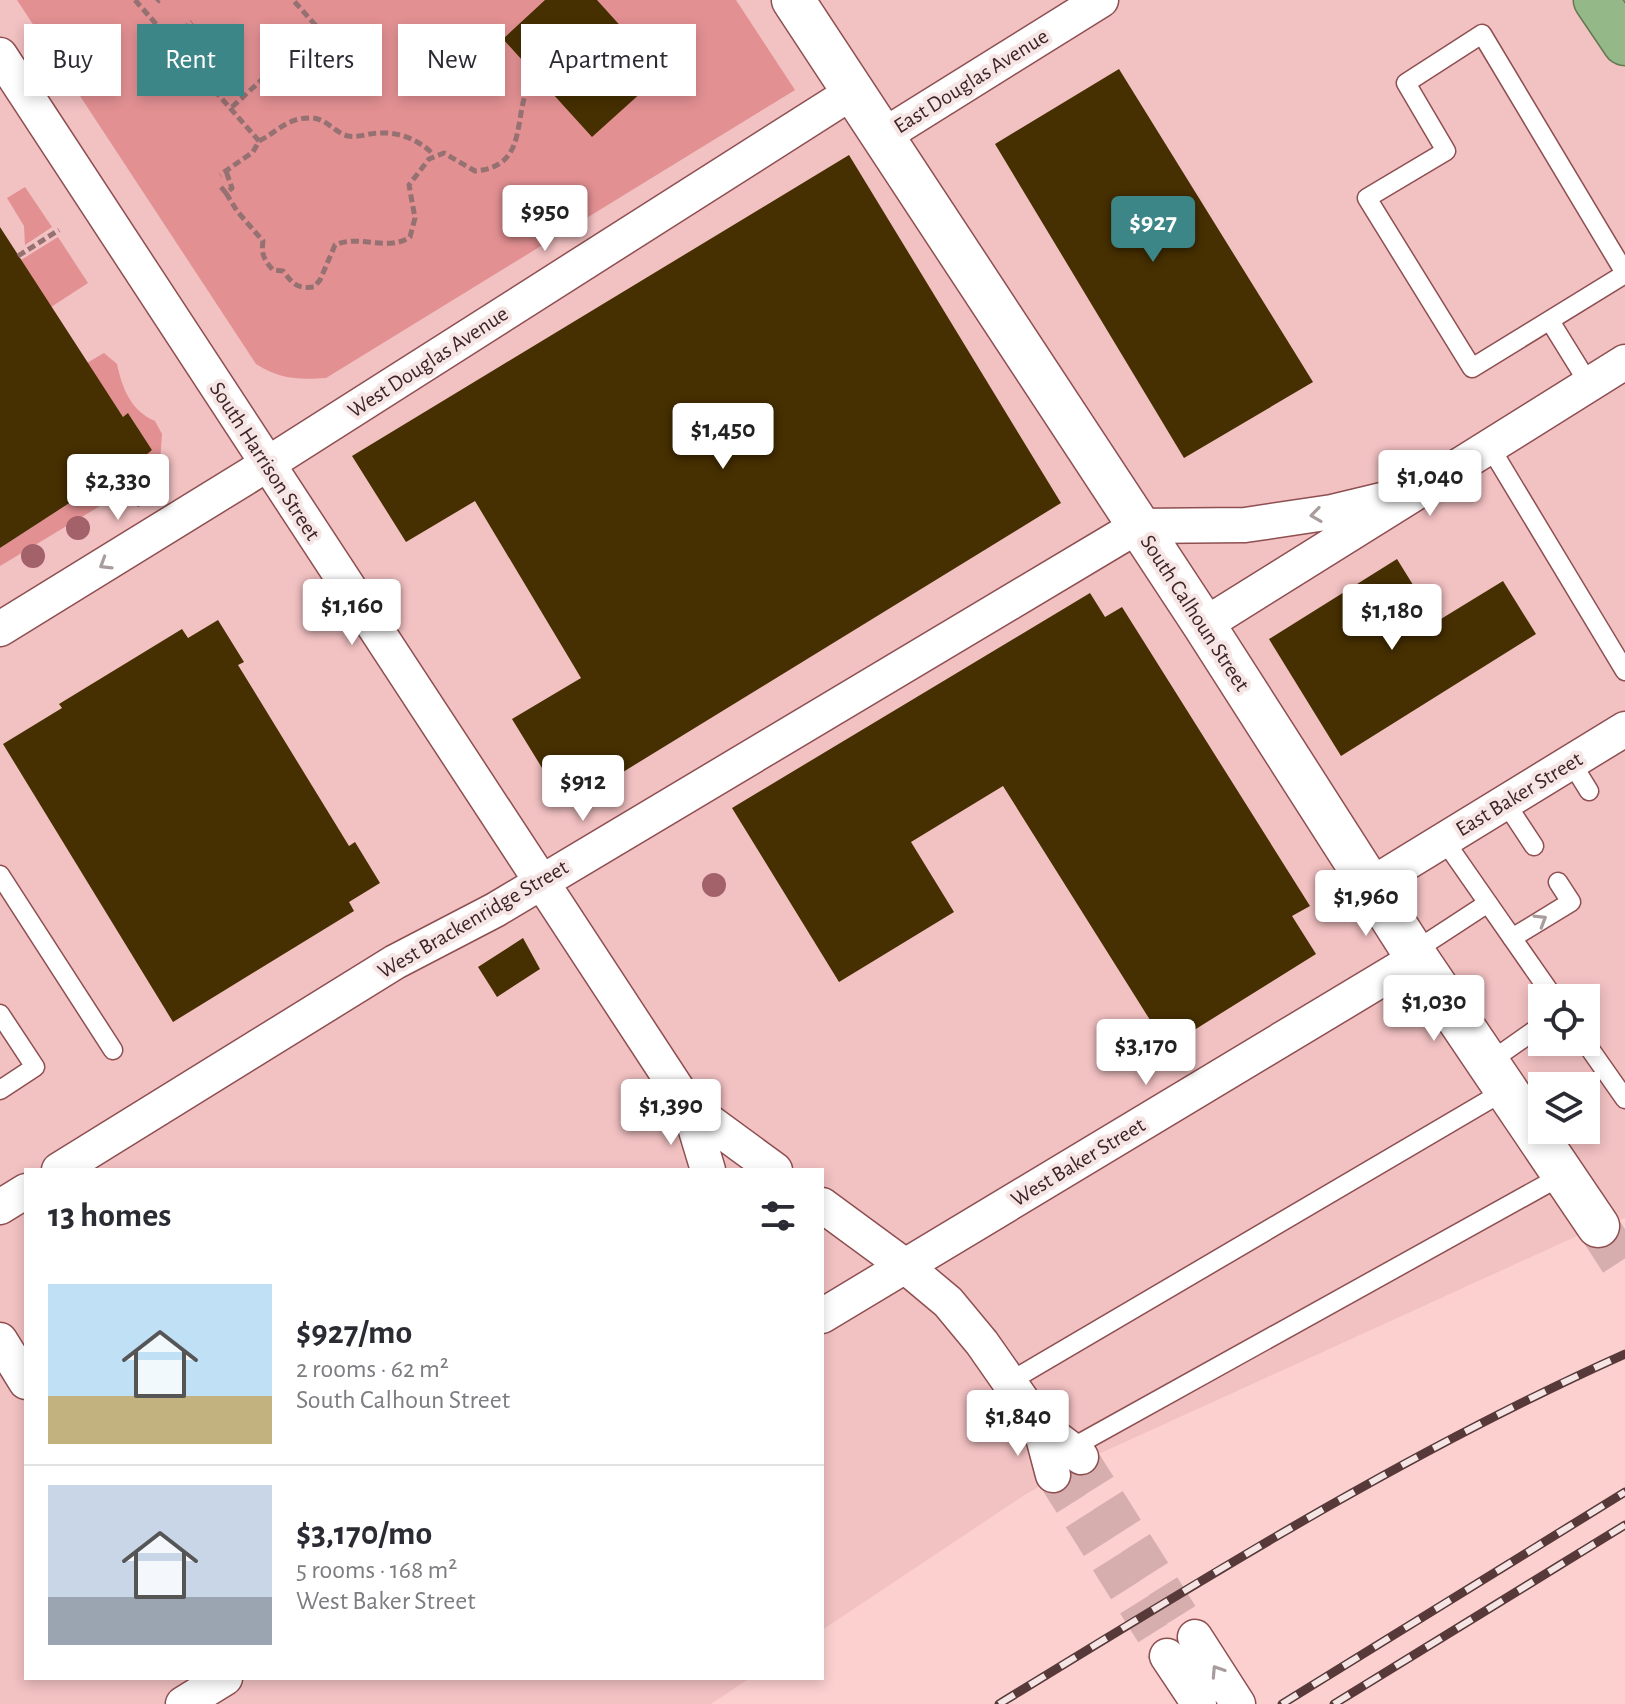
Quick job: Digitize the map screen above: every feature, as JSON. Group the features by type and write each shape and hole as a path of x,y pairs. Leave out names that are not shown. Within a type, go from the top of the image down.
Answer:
{"street":[{"name":"South Calhoun Street","path":"793,0 1204,625 1415,955 1598,1226"},
{"name":"East Douglas Avenue","path":"883,136 1101,0"},
{"name":"South Harrison Street","path":"0,55 689,1107 707,1168"},
{"name":"West Douglas Avenue","path":"0,629 266,465 854,91"},
{"path":"1204,625 1625,362"},
{"path":"1138,526 1245,525 1332,512 1419,491"},
{"name":"West Brackenridge Street","path":"62,1168 369,978 541,881 1138,526"},
{"name":"East Baker Street","path":"1372,884 1571,762 1622,738"},
{"name":"West Baker Street","path":"824,1315 1415,955"},
{"name":"South Harrison Street","path":"689,1107 772,1168"},
{"path":"0,1207 24,1192"},
{"path":"824,1206 948,1302 982,1343 1063,1460"},
{"path":"0,1340 24,1379"},
{"path":"1199,1704 1181,1646 1238,1704"},
{"path":"183,1704 218,1680"}],"lane":[{"path":"1482,34 1625,274 1550,321 1472,368 1367,198 1446,151 1406,83 1482,34"},
{"path":"1550,321 1589,384"},
{"path":"1490,447 1625,671"},
{"path":"1571,762 1589,791"},
{"path":"1505,802 1534,846"},
{"path":"1444,840 1544,984"},
{"path":"0,875 113,1050"},
{"path":"1512,938 1571,902 1558,882"},
{"path":"1415,955 1488,903"},
{"path":"0,1014 35,1067 0,1090"},
{"path":"1009,1382 1497,1077 1528,1041"},
{"path":"1595,1056 1625,1099"},
{"path":"1063,1460 1563,1175"}],"path":[{"path":"135,0 259,141"},
{"path":"232,107 318,28 293,0"},
{"path":"221,187 263,241 266,263 273,270 283,271 294,285 302,289 314,287 335,245 341,242 376,241 396,244 410,237 415,218 409,189 411,178 434,155 444,153 475,171 496,167 507,157 515,143 526,96"},
{"path":"226,193 232,188 223,173 253,152 259,141 284,124 308,118 321,119 346,136 379,133 404,135 421,143 434,155"},
{"path":"18,256 59,230"},
{"path":"126,484 141,507"}],"shaded area":[{"path":"0,0 1625,0 1625,1218 1588,1231 1092,1457 1026,1494 824,1629 824,1168 24,1168 24,1680 747,1680 711,1704 0,1704"},
{"path":"17,0 736,0 795,90 326,378 298,378 281,376 256,364 80,96 121,96 121,24 33,24"},
{"path":"25,187 52,227 25,245 24,226 7,198"},
{"path":"58,237 88,283 51,307 21,260"},
{"path":"104,353 117,364 125,390 134,405 155,421 162,434 160,462 139,476 132,465 152,450 129,414 123,417 87,363"},
{"path":"108,478 124,489 0,566 0,548"}],"building":[{"path":"545,0 597,0 619,24 521,24 521,59 505,41 505,37"},
{"path":"1119,69 1313,382 1184,458 995,144"},
{"path":"555,96 637,96 592,137"},
{"path":"849,155 1061,503 566,807 512,719 581,678 475,501 406,542 352,456"},
{"path":"0,227 123,417 128,413 152,450 133,466 110,480 108,478 0,548"},
{"path":"1397,559 1436,622 1503,581 1536,634 1341,756 1269,639"},
{"path":"1090,593 1105,617 1122,607 1310,906 1292,916 1316,954 1167,1047 1003,786 911,842 954,912 839,982 732,808"},
{"path":"218,620 244,662 238,665 349,846 355,842 380,883 349,902 354,911 173,1022 3,744 62,708 59,704 182,629 188,638"},
{"path":"523,938 540,969 497,997 478,967"}],"tunnel":[{"path":"1598,1226 1625,1268"},
{"path":"1081,1457 1195,1637"},
{"path":"1053,1475 1167,1656"}],"railway":[{"path":"999,1704 1229,1564 1384,1475 1463,1432 1625,1354"},
{"path":"1282,1704 1625,1492"},
{"path":"1334,1704 1625,1525"}]}
